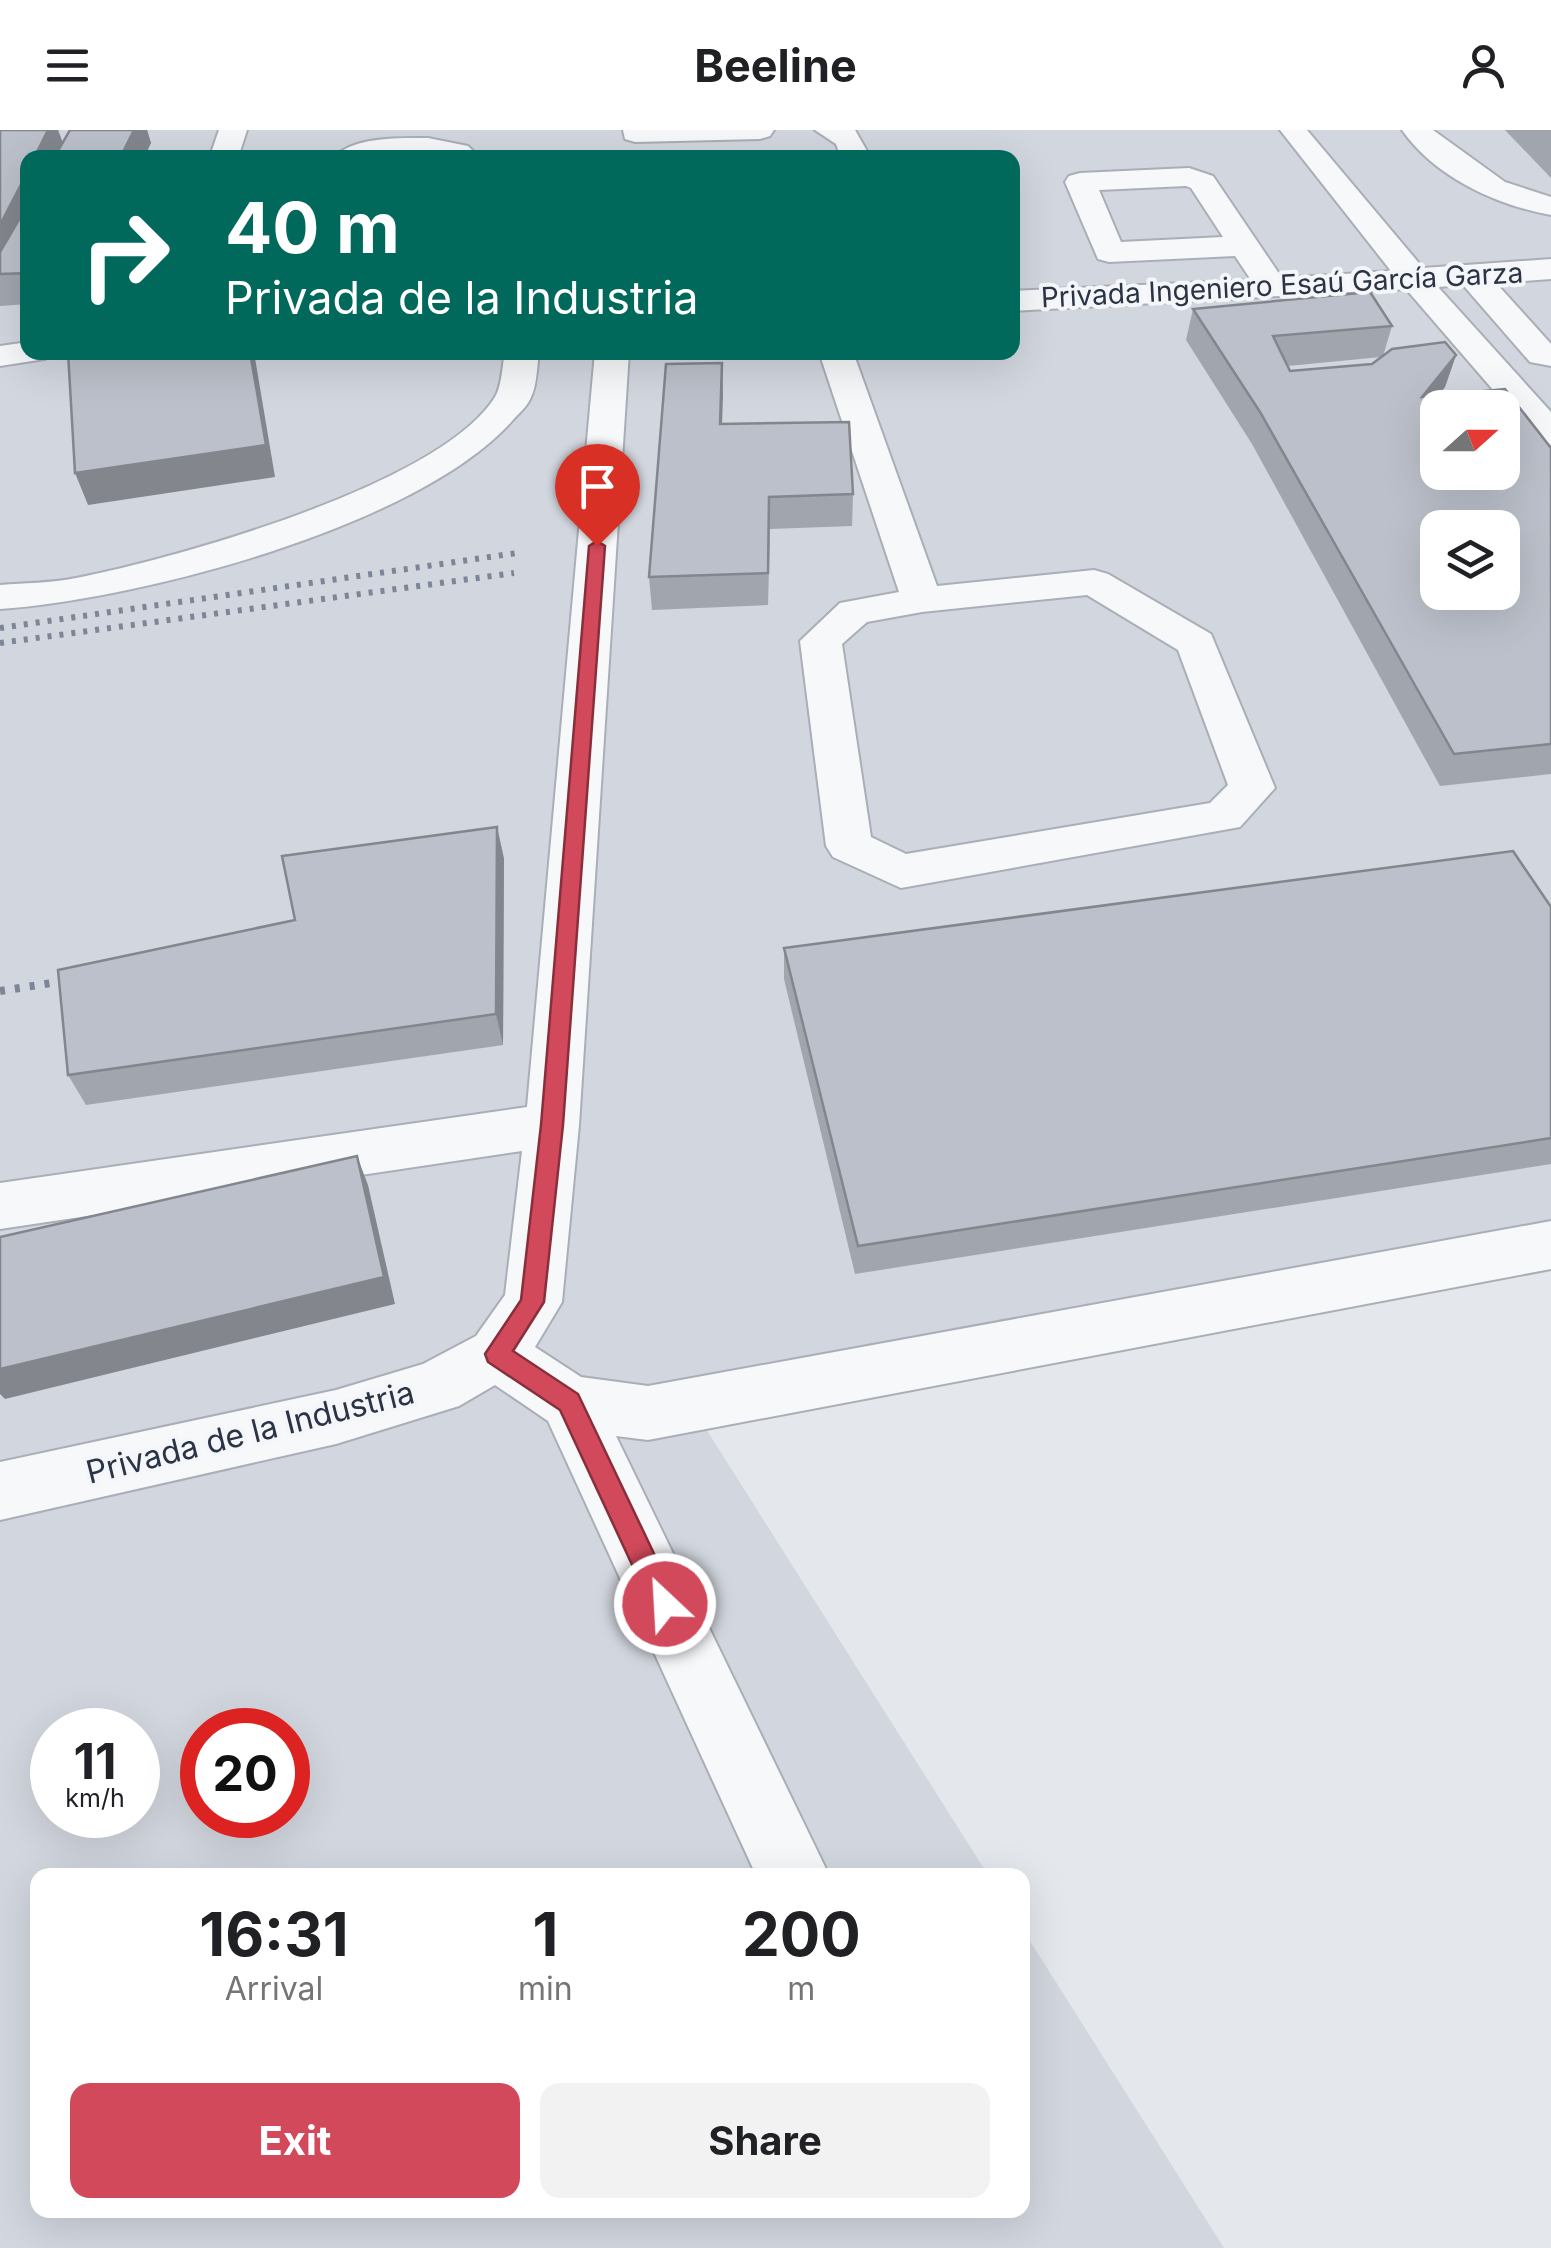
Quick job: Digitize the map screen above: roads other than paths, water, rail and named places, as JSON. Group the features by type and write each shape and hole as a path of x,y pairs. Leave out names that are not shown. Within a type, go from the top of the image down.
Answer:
{"street":[{"path":"634,140 760,130"},
{"path":"829,130 852,140 854,150"},
{"path":"1416,130 1473,179 1494,190 1551,206"},
{"path":"1293,132 1463,338 1551,434"},
{"path":"374,150 461,150"},
{"path":"1244,246 1110,252 1080,182 1188,177 1202,182 1273,289"},
{"name":"Privada Ingeniero Esaú García Garza","path":"1020,301 1273,289 1551,269"},
{"path":"1472,275 1534,323 1542,356 1551,356"},
{"path":"0,597 72,590 189,563 260,543 410,482 464,447 512,404 523,378 522,360"},
{"name":"Privada de la Industria","path":"0,1491 336,1417 438,1387 497,1354 532,1302 552,1125 611,360"},
{"path":"839,360 922,600"},
{"path":"1094,582 1142,609 1196,643 1252,788 1224,816 901,872 849,846 820,641 854,612 922,600 1094,582"},
{"path":"0,1206 552,1125"},
{"path":"497,1354 569,1402 648,1414 1551,1245"},
{"path":"569,1402 790,1868"}],"railway":[{"path":"0,628 517,553"},
{"path":"0,643 514,573"},
{"path":"0,991 84,978"}]}
